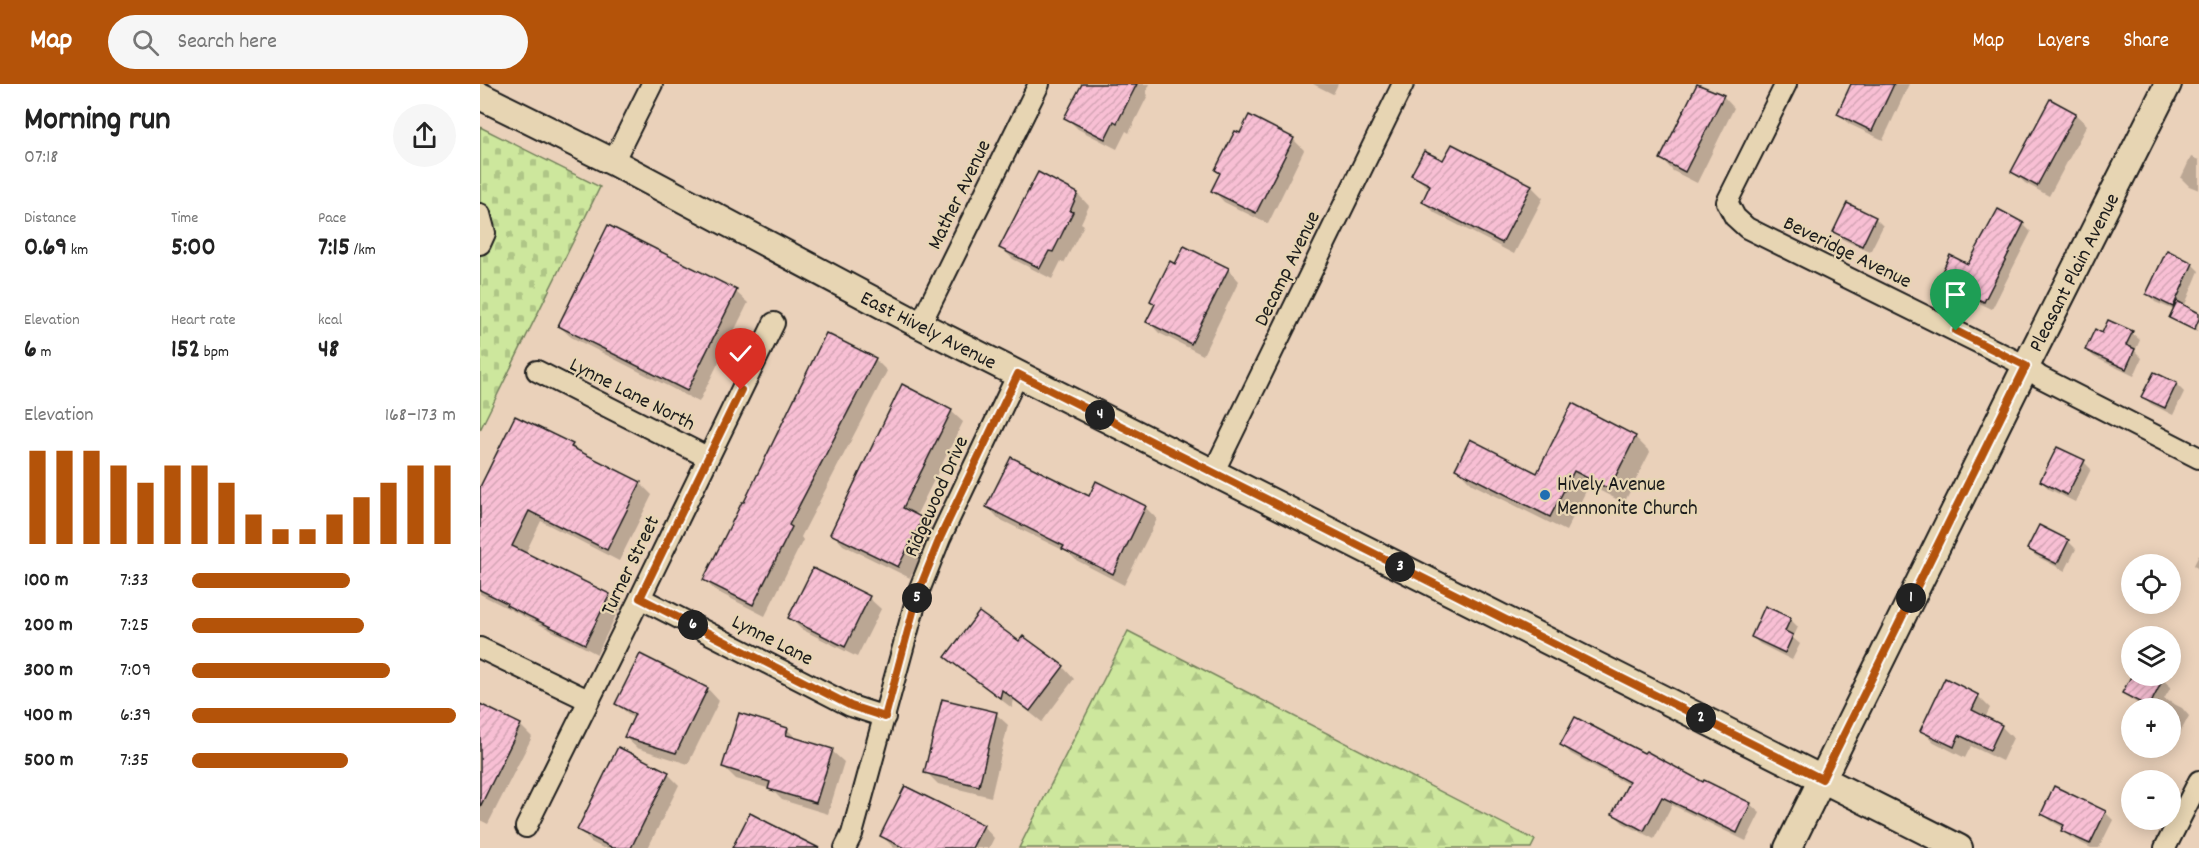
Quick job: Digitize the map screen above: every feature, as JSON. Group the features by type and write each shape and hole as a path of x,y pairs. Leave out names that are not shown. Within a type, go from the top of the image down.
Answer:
{"street":[{"path":"613,162 652,84"},
{"name":"Mather Avenue","path":"920,325 1039,84"},
{"name":"Decamp Avenue","path":"1213,473 1403,84"},
{"name":"Beveridge Avenue","path":"1786,84 1727,202 1735,217 1747,228 2026,366 2040,377 2199,458"},
{"name":"Pleasant Plain Avenue","path":"1788,848 2168,84"},
{"name":"East Hively Avenue","path":"480,96 613,162 920,325 1959,848"},
{"path":"480,214 485,232 480,244"},
{"name":"Turner Street","path":"525,827 640,598 774,322"},
{"name":"Lynne Lane North","path":"537,371 707,457"},
{"name":"Ridgewood Drive","path":"845,848 852,834 918,593 940,538 1018,374"},
{"name":"Lynne Lane","path":"640,598 851,706 885,717"},
{"path":"480,648 588,700"},
{"path":"2165,848 2199,781"}],"green space":[{"path":"480,127 600,187 480,430"},
{"path":"1128,631 1535,840 1531,848 1019,848"}],"building":[{"path":"1082,84 1137,84 1117,123 1114,121 1105,139 1064,118"},
{"path":"1697,84 1724,95 1685,172 1660,159"},
{"path":"1851,84 1894,84 1872,131 1837,114"},
{"path":"2050,99 2076,113 2037,186 2011,172"},
{"path":"1249,115 1294,138 1256,213 1211,191 1220,173 1215,170 1235,131 1240,133"},
{"path":"1452,144 1532,185 1502,243 1422,202 1430,185 1411,175 1424,151 1443,160"},
{"path":"1038,172 1078,193 1070,211 1073,212 1053,252 1049,251 1040,268 999,248"},
{"path":"1847,203 1876,217 1862,246 1833,232"},
{"path":"1998,209 2024,223 1984,302 1938,280 1950,255 1968,264"},
{"path":"608,225 737,290 687,391 558,326"},
{"path":"1184,246 1229,268 1191,344 1146,322 1155,304 1150,301 1170,261 1175,264"},
{"path":"2167,250 2193,263 2173,307 2146,294"},
{"path":"2177,301 2199,313 2194,330 2169,318"},
{"path":"2108,320 2133,331 2126,345 2135,349 2126,369 2085,350 2095,329 2102,333"},
{"path":"826,333 876,358 789,525 792,527 753,605 703,580 744,502"},
{"path":"2154,372 2177,383 2165,408 2141,397"},
{"path":"902,384 952,410 903,508 923,518 898,567 830,534"},
{"path":"1572,403 1636,436 1609,489 1574,471 1550,517 1455,469 1470,439 1537,473"},
{"path":"515,416 573,444 571,447 641,482 607,550 529,511 512,546 610,594 585,644 480,590 480,487"},
{"path":"2057,447 2085,460 2067,495 2040,481"},
{"path":"1011,457 1089,496 1096,481 1146,506 1113,574 1062,549 1064,546 986,507"},
{"path":"2039,525 2069,540 2057,564 2027,549"},
{"path":"813,568 870,596 845,647 788,618"},
{"path":"1765,606 1791,618 1785,631 1793,635 1785,653 1751,637"},
{"path":"979,612 1019,641 1023,636 1064,666 1030,711 1002,690 1000,698 945,657"},
{"path":"640,654 708,688 676,753 624,737 635,714 615,704"},
{"path":"1945,678 1979,695 1972,710 2002,725 1990,750 1959,735 1954,747 1920,731"},
{"path":"2126,686 2160,686 2154,698 2132,698 2122,693"},
{"path":"942,699 997,712 979,786 924,773"},
{"path":"480,704 521,724 480,807"},
{"path":"739,713 788,728 786,735 833,749 816,803 768,789 770,782 722,767"},
{"path":"1575,717 1644,753 1646,751 1703,782 1704,780 1751,803 1737,833 1662,797 1644,831 1612,814 1629,782 1560,745"},
{"path":"618,747 669,772 631,848 613,848 577,830"},
{"path":"905,786 984,825 972,848 904,848 880,836"},
{"path":"2054,786 2106,811 2090,844 2061,831 2064,825 2041,814"},
{"path":"750,813 769,823 819,848 732,848"}],"place":[{"name":"Hively Avenue Mennonite Church","path":"1545,495"}],"route":[{"path":"741,390 640,598 851,706 885,717 918,593 940,538 1018,374 1822,779 2026,366 1956,331"}]}
